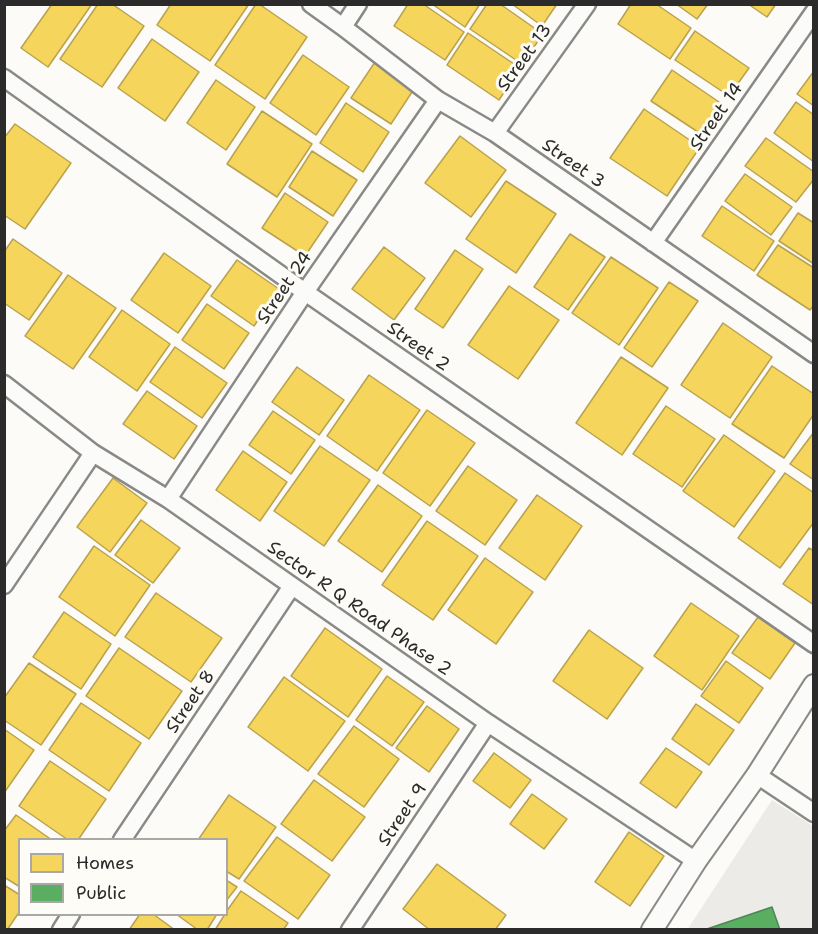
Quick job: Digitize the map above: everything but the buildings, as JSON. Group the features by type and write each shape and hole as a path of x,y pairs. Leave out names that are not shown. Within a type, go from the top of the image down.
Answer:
{"street":[{"name":"Street 3","path":"311,4 438,100 495,133 653,243 811,348"},
{"path":"343,27 358,4"},
{"name":"Street 13","path":"495,133 587,4"},
{"name":"Street 14","path":"653,243 813,12"},
{"name":"Street 2","path":"4,78 305,292 813,644"},
{"name":"Street 24","path":"168,499 305,292 438,100"},
{"name":"Sector R Q Road Phase 2","path":"4,384 93,453 168,499 488,723 696,861"},
{"path":"4,585 93,453"},
{"name":"Street 8","path":"123,838 292,586"},
{"path":"652,930 696,861 757,775 813,685"},
{"name":"Street 9","path":"350,930 488,723"},
{"path":"757,775 813,813"},
{"path":"61,930 70,916"}],"shaded area":[{"path":"772,800 813,826 813,929 687,930"}]}
